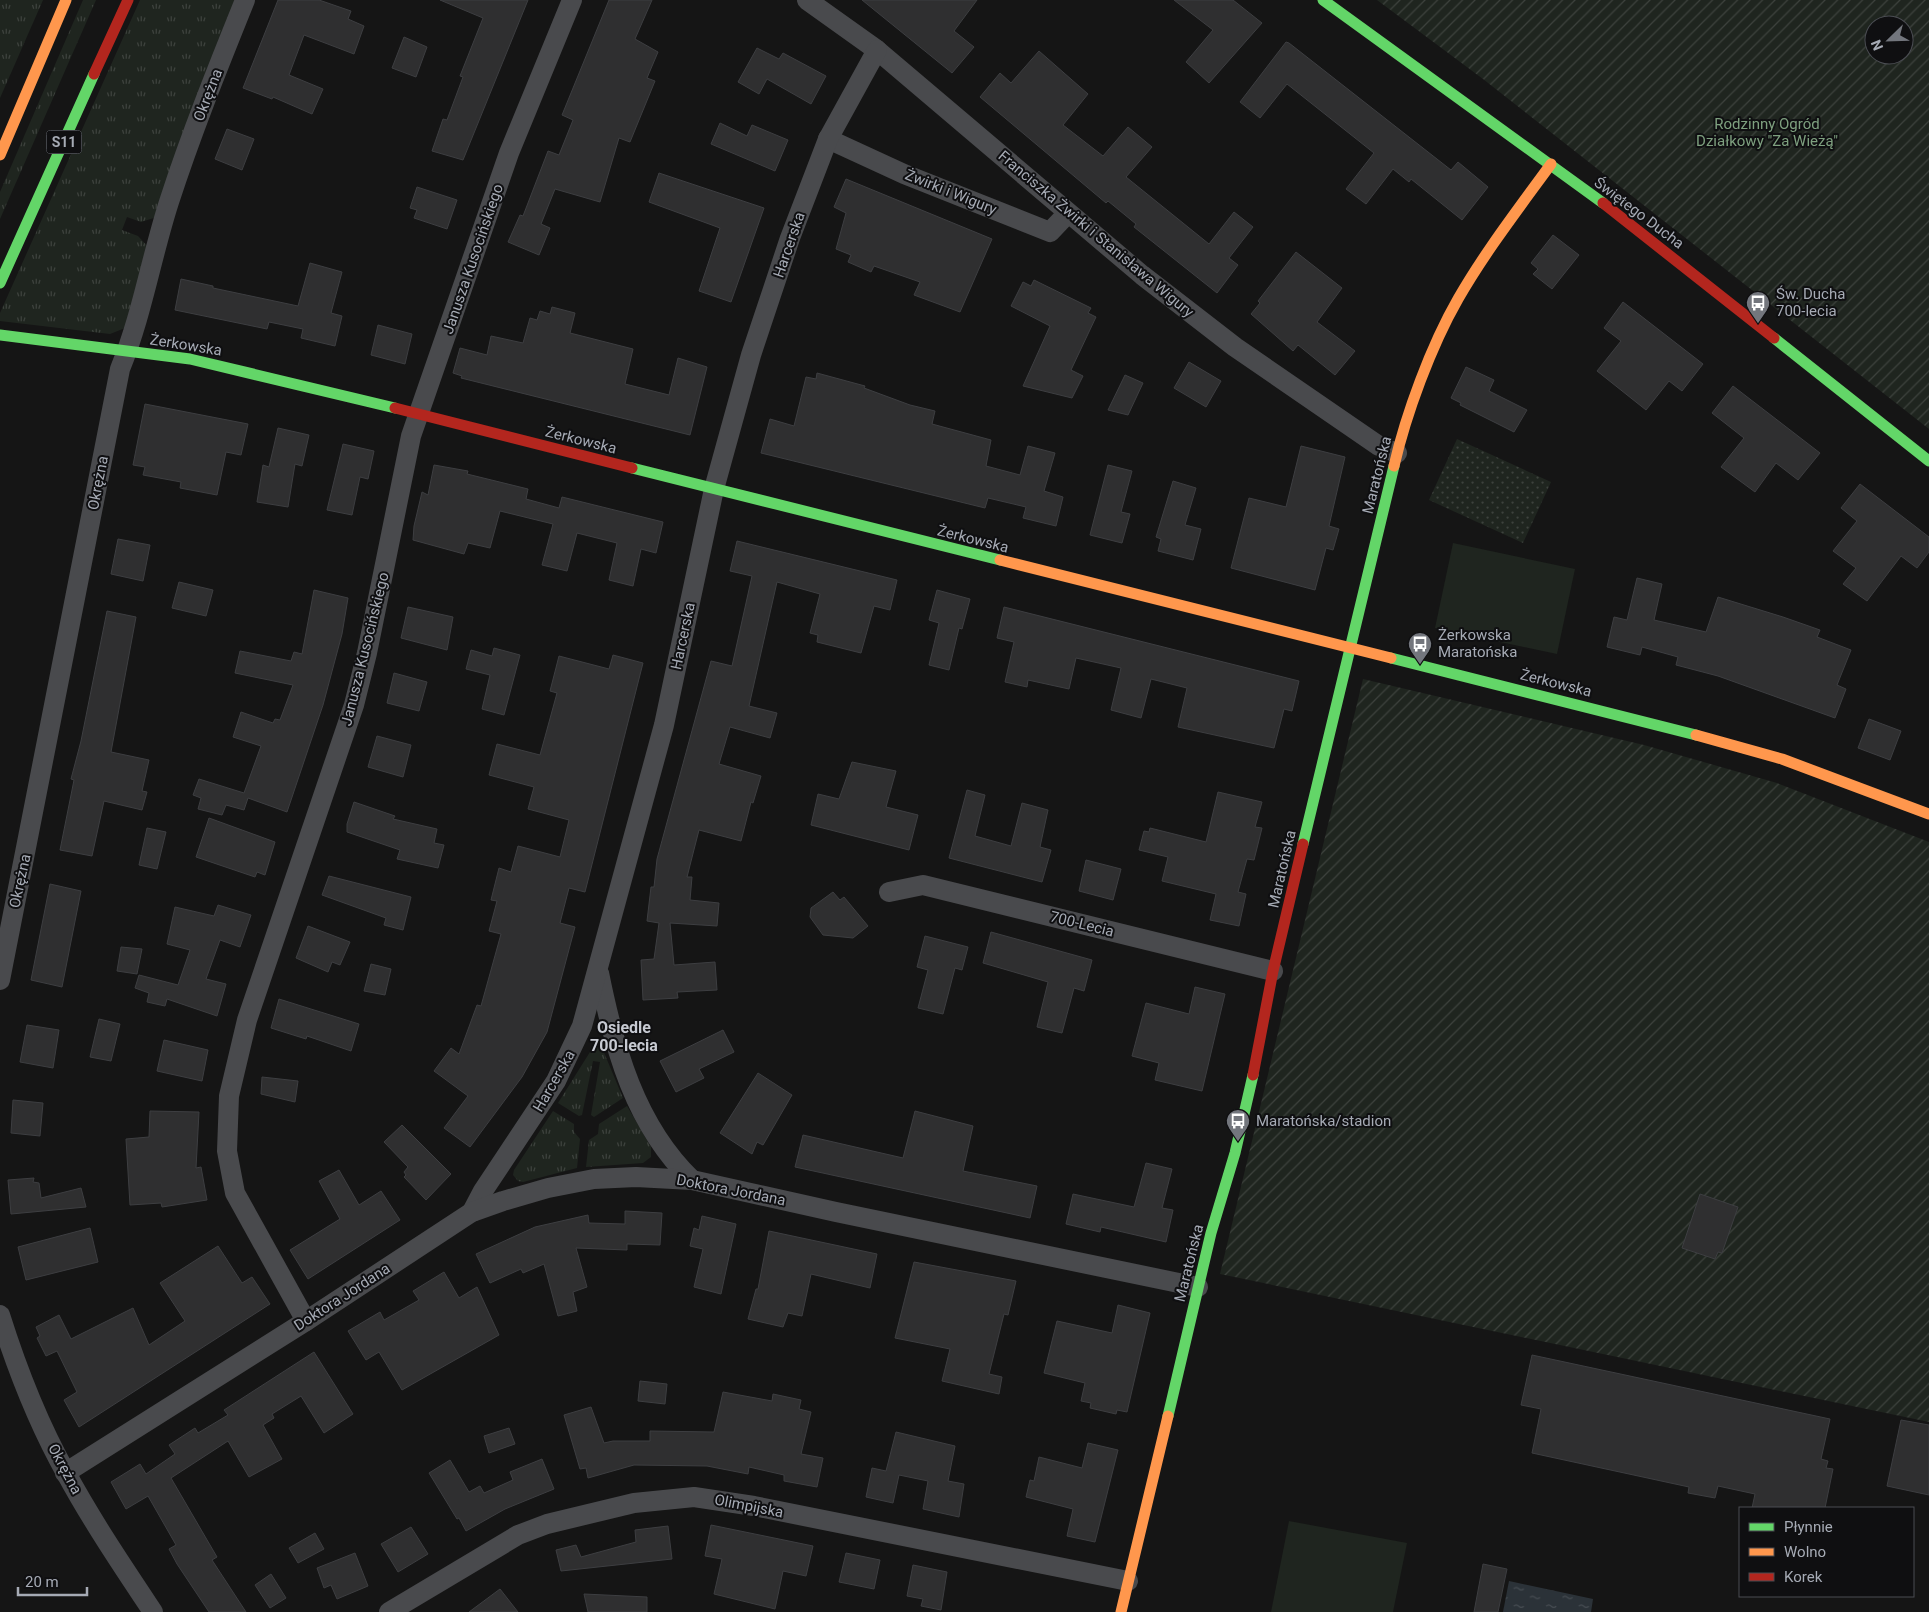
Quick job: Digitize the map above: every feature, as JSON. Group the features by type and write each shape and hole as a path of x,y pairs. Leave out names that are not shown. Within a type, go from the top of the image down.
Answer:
{"main road":[{"path":"0,155 66,0"},
{"name":"S11","path":"0,283 128,0"},
{"name":"Świętego Ducha","path":"1323,0 1366,33 1551,164 1692,272 1929,461"},
{"name":"Maratońska","path":"1121,1612 1198,1287 1238,1142 1273,971 1397,453 1427,365 1458,300 1495,241 1551,164"},
{"name":"Żerkowska","path":"0,336 190,359 420,415 1729,743 1782,759 1929,814"}],"street":[{"name":"Okrężna","path":"0,980 118,379 142,304 168,203 204,103 245,0"},
{"name":"Janusza Kusocińskiego","path":"306,1321 234,1193 226,1151 228,1096 247,1020 354,705 376,610 411,436 420,415 509,153 572,0"},
{"name":"Franciszka Żwirki i Stanisława Wigury","path":"807,0 877,50 1142,275 1235,347 1379,446 1397,453"},
{"name":"Harcerska","path":"472,1212 483,1191 544,1100 572,1051 598,971 664,725 714,489 751,355 790,238 828,139 877,50"},
{"name":"Żwirki i Wigury","path":"828,139 904,174 1050,232 1068,212"},
{"name":"700-Lecia","path":"889,892 923,885 1273,971"},
{"path":"598,971 618,1055 630,1086 660,1140 676,1164 692,1180"},
{"name":"Doktora Jordana","path":"65,1472 306,1321 472,1212 503,1200 548,1188 594,1179 636,1176 692,1180 854,1216 1198,1287"},
{"name":"Okrężna","path":"0,1315 12,1354 38,1416 65,1472 153,1612"},
{"name":"Olimpijska","path":"390,1612 518,1535 547,1524 606,1509 694,1497 754,1506 1128,1581"}],"green space":[{"path":"0,0 43,0 0,98"},
{"path":"83,0 96,0 0,219 0,192"},
{"path":"140,0 235,0 160,216 141,222 127,217 122,230 138,236 150,249 125,328 110,334 0,321 0,313"},
{"name":"Rodzinny Ogród Działkowy \"Za Wieżą\"","path":"1377,0 1929,0 1929,429 1483,79"},
{"path":"1457,439 1551,482 1523,543 1429,500"},
{"path":"1453,543 1575,569 1557,654 1435,628"},
{"path":"1363,679 1644,745 1777,783 1929,842 1929,1422 1220,1274"},
{"path":"600,1043 623,1098 594,1117 591,1115 600,1062 593,1061 582,1115 579,1116 558,1103 595,1044"},
{"path":"627,1106 651,1147 651,1157 643,1163 586,1167 589,1140 598,1134 599,1124"},
{"path":"553,1111 574,1124 574,1132 580,1139 577,1168 523,1182 518,1181 513,1175 514,1170"},
{"path":"1289,1521 1407,1543 1393,1612 1271,1612"}],"water":[{"path":"1509,1581 1593,1599 1591,1612 1503,1612"}],"building":[{"path":"278,0 319,0 351,11 348,19 364,26 354,54 304,35 289,75 323,89 312,114 273,97 272,99 243,88"},
{"path":"440,0 528,0 463,160 432,151 443,119 447,120 463,77 460,76 483,18"},
{"path":"609,0 652,0 635,39 658,52 647,78 655,81 630,142 619,138 600,202 555,189 541,224 550,228 539,255 508,242 520,215 523,216 548,151 559,155 573,120 562,115"},
{"path":"862,0 977,0 954,31 974,47 952,73"},
{"path":"1174,0 1233,0 1262,23 1209,83 1186,62 1213,30"},
{"path":"404,37 427,47 416,77 392,68"},
{"path":"1286,42 1451,170 1458,162 1488,187 1462,220 1411,179 1409,182 1393,169 1366,204 1346,189 1374,153 1287,84 1260,118 1240,102"},
{"path":"757,48 779,59 783,53 826,76 811,104 767,79 759,94 738,82"},
{"path":"1039,51 1088,94 1063,125 1103,156 1128,127 1152,147 1126,177 1209,244 1234,212 1253,227 1229,258 1238,265 1217,293 1134,227 1136,224 1108,201 1106,203 980,97 1000,73 1011,83"},
{"path":"720,123 747,136 752,125 788,140 775,171 711,144"},
{"path":"227,129 254,139 242,170 215,159"},
{"path":"659,173 764,208 731,302 699,291 720,228 649,202"},
{"path":"846,179 992,239 960,312 914,295 920,282 874,266 871,272 848,262 851,255 836,249 846,213 834,207"},
{"path":"417,187 457,200 447,229 414,218 417,210 410,208"},
{"path":"1553,235 1579,255 1552,289 1533,274 1538,269 1531,263"},
{"path":"1296,252 1342,288 1317,322 1355,351 1335,375 1298,345 1293,351 1251,314 1260,303 1258,301"},
{"path":"310,263 342,272 331,313 342,316 335,346 301,338 303,329 269,322 267,329 175,310 181,279 213,286 213,288 298,306"},
{"path":"1034,280 1091,308 1088,313 1096,317 1071,370 1083,376 1072,398 1023,386 1050,326 1011,306 1023,282 1031,286"},
{"path":"1623,302 1703,364 1682,391 1669,381 1646,410 1597,371 1621,341 1604,328"},
{"path":"552,307 575,313 570,333 633,349 625,384 669,395 678,358 707,367 690,435 461,378 462,376 453,373 460,348 487,355 491,336 523,343 530,318 537,320 540,311 550,314"},
{"path":"378,325 412,334 405,364 371,355"},
{"path":"1189,362 1221,381 1206,407 1174,388"},
{"path":"1466,367 1494,380 1489,391 1527,410 1514,432 1460,405 1461,403 1451,398"},
{"path":"817,373 865,386 864,388 910,405 935,411 932,424 991,440 986,466 1020,475 1028,446 1055,453 1044,491 1063,497 1056,526 1023,518 1026,507 988,498 985,508 761,453 770,419 794,426 806,377 816,379"},
{"path":"1125,375 1143,383 1128,415 1108,410"},
{"path":"1733,386 1820,453 1798,480 1776,463 1755,492 1721,467 1744,438 1712,413"},
{"path":"145,404 248,424 241,455 226,452 217,495 180,488 181,482 143,475 145,467 133,465"},
{"path":"278,428 309,435 302,466 295,464 288,507 257,502 263,465 269,467"},
{"path":"343,444 374,451 368,479 360,477 352,515 327,510"},
{"path":"1301,446 1345,457 1329,526 1339,529 1333,550 1326,548 1315,590 1231,568 1249,498 1286,507"},
{"path":"434,465 468,471 467,474 528,489 526,499 559,508 562,497 663,522 656,553 641,549 633,586 609,580 617,543 577,533 567,571 542,565 553,524 500,511 490,548 468,543 464,554 413,540 414,526 422,492 428,495"},
{"path":"1108,465 1132,471 1121,512 1130,514 1122,543 1090,535"},
{"path":"1173,481 1196,488 1185,525 1201,529 1193,560 1158,551 1161,539 1156,537"},
{"path":"1860,484 1929,537 1929,552 1917,568 1901,556 1867,601 1843,584 1856,568 1833,551 1857,521 1841,508"},
{"path":"118,539 150,545 143,581 111,574"},
{"path":"737,541 897,580 890,610 874,606 861,653 817,642 818,635 810,633 820,594 777,582 749,706 777,713 770,738 730,727 719,764 761,776 753,803 751,802 741,841 699,830 687,877 692,877 690,900 719,903 717,926 670,923 674,965 715,962 717,990 677,992 678,998 643,1000 641,960 654,959 659,923 647,921 657,859 711,661 732,666 752,576 730,571"},
{"path":"1637,578 1662,584 1654,620 1706,632 1718,597 1820,630 1817,637 1851,650 1837,685 1846,689 1835,718 1718,676 1676,665 1678,657 1642,647 1640,655 1607,647 1614,617 1627,620"},
{"path":"179,582 213,590 206,616 172,608"},
{"path":"314,590 348,598 342,634 323,705 287,812 248,798 244,810 226,805 222,815 198,809 201,798 193,795 199,779 244,793 261,746 233,737 241,712 273,723 275,719 280,720 293,685 235,673 240,651 291,661 294,652 302,654"},
{"path":"937,590 970,599 962,629 959,628 949,670 929,665 939,623 929,620"},
{"path":"408,607 453,617 447,650 401,638"},
{"path":"1004,607 1299,681 1292,711 1284,709 1274,748 1178,727 1187,688 1151,679 1141,718 1111,710 1121,668 1076,658 1069,689 1028,680 1027,687 1005,682 1014,642 997,638"},
{"path":"107,611 136,617 111,752 149,760 142,791 147,792 142,810 104,801 92,856 60,850 74,780 71,779 81,741"},
{"path":"494,648 520,655 504,715 482,709 490,675 466,669 471,650 492,656"},
{"path":"613,655 643,663 585,892 569,888 560,923 575,927 547,1032 522,1077 470,1147 444,1128 468,1096 434,1071 451,1048 459,1054 477,1005 481,1006 501,934 489,931 497,901 491,900 499,868 511,872 518,846 560,857 569,820 528,809 534,787 489,775 497,744 540,755 557,693 550,691 559,656 609,669"},
{"path":"394,673 427,682 419,711 387,703"},
{"path":"1869,719 1901,731 1890,760 1858,748"},
{"path":"377,736 411,745 403,777 368,767"},
{"path":"852,762 896,771 886,807 918,815 909,850 811,825 818,794 839,799"},
{"path":"967,790 985,795 975,836 1011,846 1022,803 1048,810 1040,847 1051,850 1042,882 949,858"},
{"path":"1218,792 1262,802 1255,827 1262,828 1254,860 1247,859 1238,892 1246,894 1239,926 1210,920 1216,894 1162,881 1168,857 1139,850 1144,831 1149,832 1150,828 1206,842"},
{"path":"354,802 395,816 393,819 437,829 434,843 444,845 438,868 397,859 400,850 347,832 347,824"},
{"path":"209,818 275,842 265,875 257,872 255,877 196,857"},
{"path":"147,828 166,832 157,869 139,865"},
{"path":"1086,860 1121,869 1113,900 1079,891"},
{"path":"329,876 411,897 403,930 384,925 386,918 322,895"},
{"path":"50,884 81,891 62,987 31,980"},
{"path":"833,892 840,900 844,897 868,926 853,938 823,935 810,917 811,908"},
{"path":"218,905 251,915 240,947 220,940 206,979 226,984 217,1016 167,999 165,1006 147,1002 149,993 135,988 139,975 178,985 190,950 167,944 175,907 214,916"},
{"path":"308,926 350,942 340,965 332,962 328,972 296,958"},
{"path":"991,932 1092,960 1084,991 1074,988 1062,1033 1037,1027 1048,982 983,963"},
{"path":"925,936 968,947 962,970 955,968 943,1014 918,1008 928,970 917,967"},
{"path":"121,947 142,949 137,974 117,971"},
{"path":"371,964 391,969 385,995 364,991"},
{"path":"1195,987 1225,994 1202,1091 1155,1080 1159,1063 1132,1056 1146,1003 1189,1014"},
{"path":"279,999 359,1024 351,1051 307,1036 306,1039 271,1028"},
{"path":"99,1019 120,1024 111,1061 90,1057"},
{"path":"27,1025 59,1030 53,1068 20,1062"},
{"path":"723,1030 734,1052 699,1069 704,1078 676,1092 660,1061"},
{"path":"164,1040 208,1050 202,1081 157,1071"},
{"path":"758,1073 792,1095 763,1145 757,1142 752,1154 720,1133"},
{"path":"262,1077 298,1081 295,1102 261,1094"},
{"path":"13,1100 43,1103 40,1136 11,1133"},
{"path":"150,1111 199,1112 196,1168 201,1167 207,1200 162,1207 161,1203 130,1205 126,1139 149,1137"},
{"path":"915,1111 973,1126 963,1171 1037,1186 1030,1218 795,1167 803,1135 903,1158"},
{"path":"402,1125 451,1174 426,1200 404,1177 406,1175 404,1172 408,1167 384,1142"},
{"path":"1146,1163 1172,1169 1162,1208 1173,1210 1166,1242 1101,1227 1100,1232 1066,1224 1073,1194 1134,1207"},
{"path":"339,1170 359,1205 381,1191 400,1220 308,1279 290,1250 340,1219 319,1181"},
{"path":"34,1178 33,1182 39,1183 41,1198 81,1188 86,1207 11,1214 8,1180"},
{"path":"1700,1194 1738,1207 1722,1253 1718,1252 1715,1259 1682,1248"},
{"path":"625,1211 662,1213 660,1245 627,1244 627,1250 576,1248 587,1287 573,1292 577,1311 558,1316 544,1264 523,1273 521,1269 490,1283 476,1254 535,1227 588,1215 589,1223 625,1224"},
{"path":"702,1216 736,1224 721,1294 694,1287 703,1249 690,1246 694,1228 699,1230"},
{"path":"90,1228 98,1262 26,1280 18,1247"},
{"path":"769,1231 877,1254 870,1288 811,1274 802,1316 788,1313 783,1327 748,1319 756,1289 758,1289"},
{"path":"218,1246 242,1283 252,1277 270,1304 79,1427 64,1400 77,1392 57,1351 46,1356 37,1338 40,1336 36,1327 59,1315 71,1339 133,1308 149,1345 185,1321 160,1283"},
{"path":"914,1262 1016,1281 1008,1315 1004,1314 989,1374 1002,1377 999,1394 942,1381 950,1349 895,1338"},
{"path":"444,1272 459,1298 477,1287 499,1335 402,1390 379,1352 366,1360 348,1331 380,1312 384,1320 419,1300 413,1291"},
{"path":"1118,1305 1150,1313 1127,1412 1117,1410 1116,1414 1090,1408 1091,1403 1081,1401 1085,1383 1044,1373 1057,1321 1112,1333"},
{"path":"314,1352 353,1414 324,1433 301,1396 272,1414 274,1418 263,1425 282,1459 249,1477 228,1441 171,1478 217,1557 212,1560 246,1612 209,1612 169,1549 176,1545 148,1496 126,1509 111,1482 140,1464 146,1474 175,1454 169,1445 195,1428 198,1433 228,1415 224,1410"},
{"path":"1532,1355 1830,1419 1821,1459 1828,1461 1826,1468 1833,1469 1825,1507 1752,1507 1755,1494 1718,1486 1715,1498 1688,1493 1689,1487 1532,1453 1541,1409 1521,1405"},
{"path":"640,1381 667,1384 665,1404 638,1401"},
{"path":"723,1392 772,1401 773,1394 801,1400 799,1409 811,1412 801,1454 823,1458 817,1487 784,1481 784,1475 749,1467 748,1474 707,1466 634,1465 588,1478 586,1468 580,1469 564,1415 591,1407 604,1443 613,1441 650,1441 650,1431 714,1432"},
{"path":"1901,1420 1929,1425 1929,1495 1887,1486"},
{"path":"509,1428 515,1444 489,1453 484,1436"},
{"path":"896,1432 955,1446 948,1481 964,1484 959,1517 923,1509 928,1481 899,1475 893,1503 866,1497 872,1468 886,1471"},
{"path":"1088,1443 1118,1450 1095,1542 1067,1536 1073,1509 1026,1497 1030,1480 1034,1481 1039,1457 1082,1468"},
{"path":"542,1459 554,1489 505,1509 466,1531 429,1473 450,1460 469,1492 480,1486 484,1493 513,1480 510,1472"},
{"path":"711,1525 813,1546 806,1576 783,1571 775,1609 714,1594 722,1559 705,1556"},
{"path":"668,1526 672,1559 561,1571 556,1550 576,1545 581,1557 636,1542 635,1530"},
{"path":"411,1527 428,1554 398,1572 381,1544"},
{"path":"315,1533 324,1549 298,1563 289,1548"},
{"path":"355,1553 368,1586 337,1599 331,1585 324,1588 317,1568"},
{"path":"846,1553 880,1560 874,1589 839,1582"},
{"path":"1483,1564 1507,1569 1498,1612 1474,1612"},
{"path":"913,1565 947,1572 941,1610 921,1606 923,1599 907,1596"},
{"path":"271,1574 286,1598 270,1608 255,1585"},
{"path":"500,1589 518,1612 469,1612"},
{"path":"584,1594 647,1597 647,1612 588,1612"}],"traffic: fast":[{"path":"1323,0 1603,203"},
{"path":"0,283 94,74"},
{"path":"0,335 190,359 395,408"},
{"path":"1774,338 1929,461"},
{"path":"1303,844 1394,466"},
{"path":"632,468 1000,560"},
{"path":"1391,658 1696,735"},
{"path":"1168,1416 1211,1233 1235,1153 1253,1075"}],"traffic: slow":[{"path":"0,155 66,0"},
{"path":"1394,466 1420,381 1448,318 1479,264 1551,164"},
{"path":"1000,560 1391,658"},
{"path":"1696,735 1782,759 1929,814"},
{"path":"1121,1612 1168,1416"}],"traffic: jam":[{"path":"94,74 128,0"},
{"path":"1603,203 1774,338"},
{"path":"395,408 632,468"},
{"path":"1253,1075 1273,971 1303,844"}],"place":[{"name":"Św. Ducha 700-lecia","path":"1758,324"},
{"name":"Żerkowska Maratońska","path":"1420,665"},
{"name":"Maratońska/stadion","path":"1238,1142"}],"district":[{"name":"Osiedle 700-lecia","path":"624,1036"}]}
